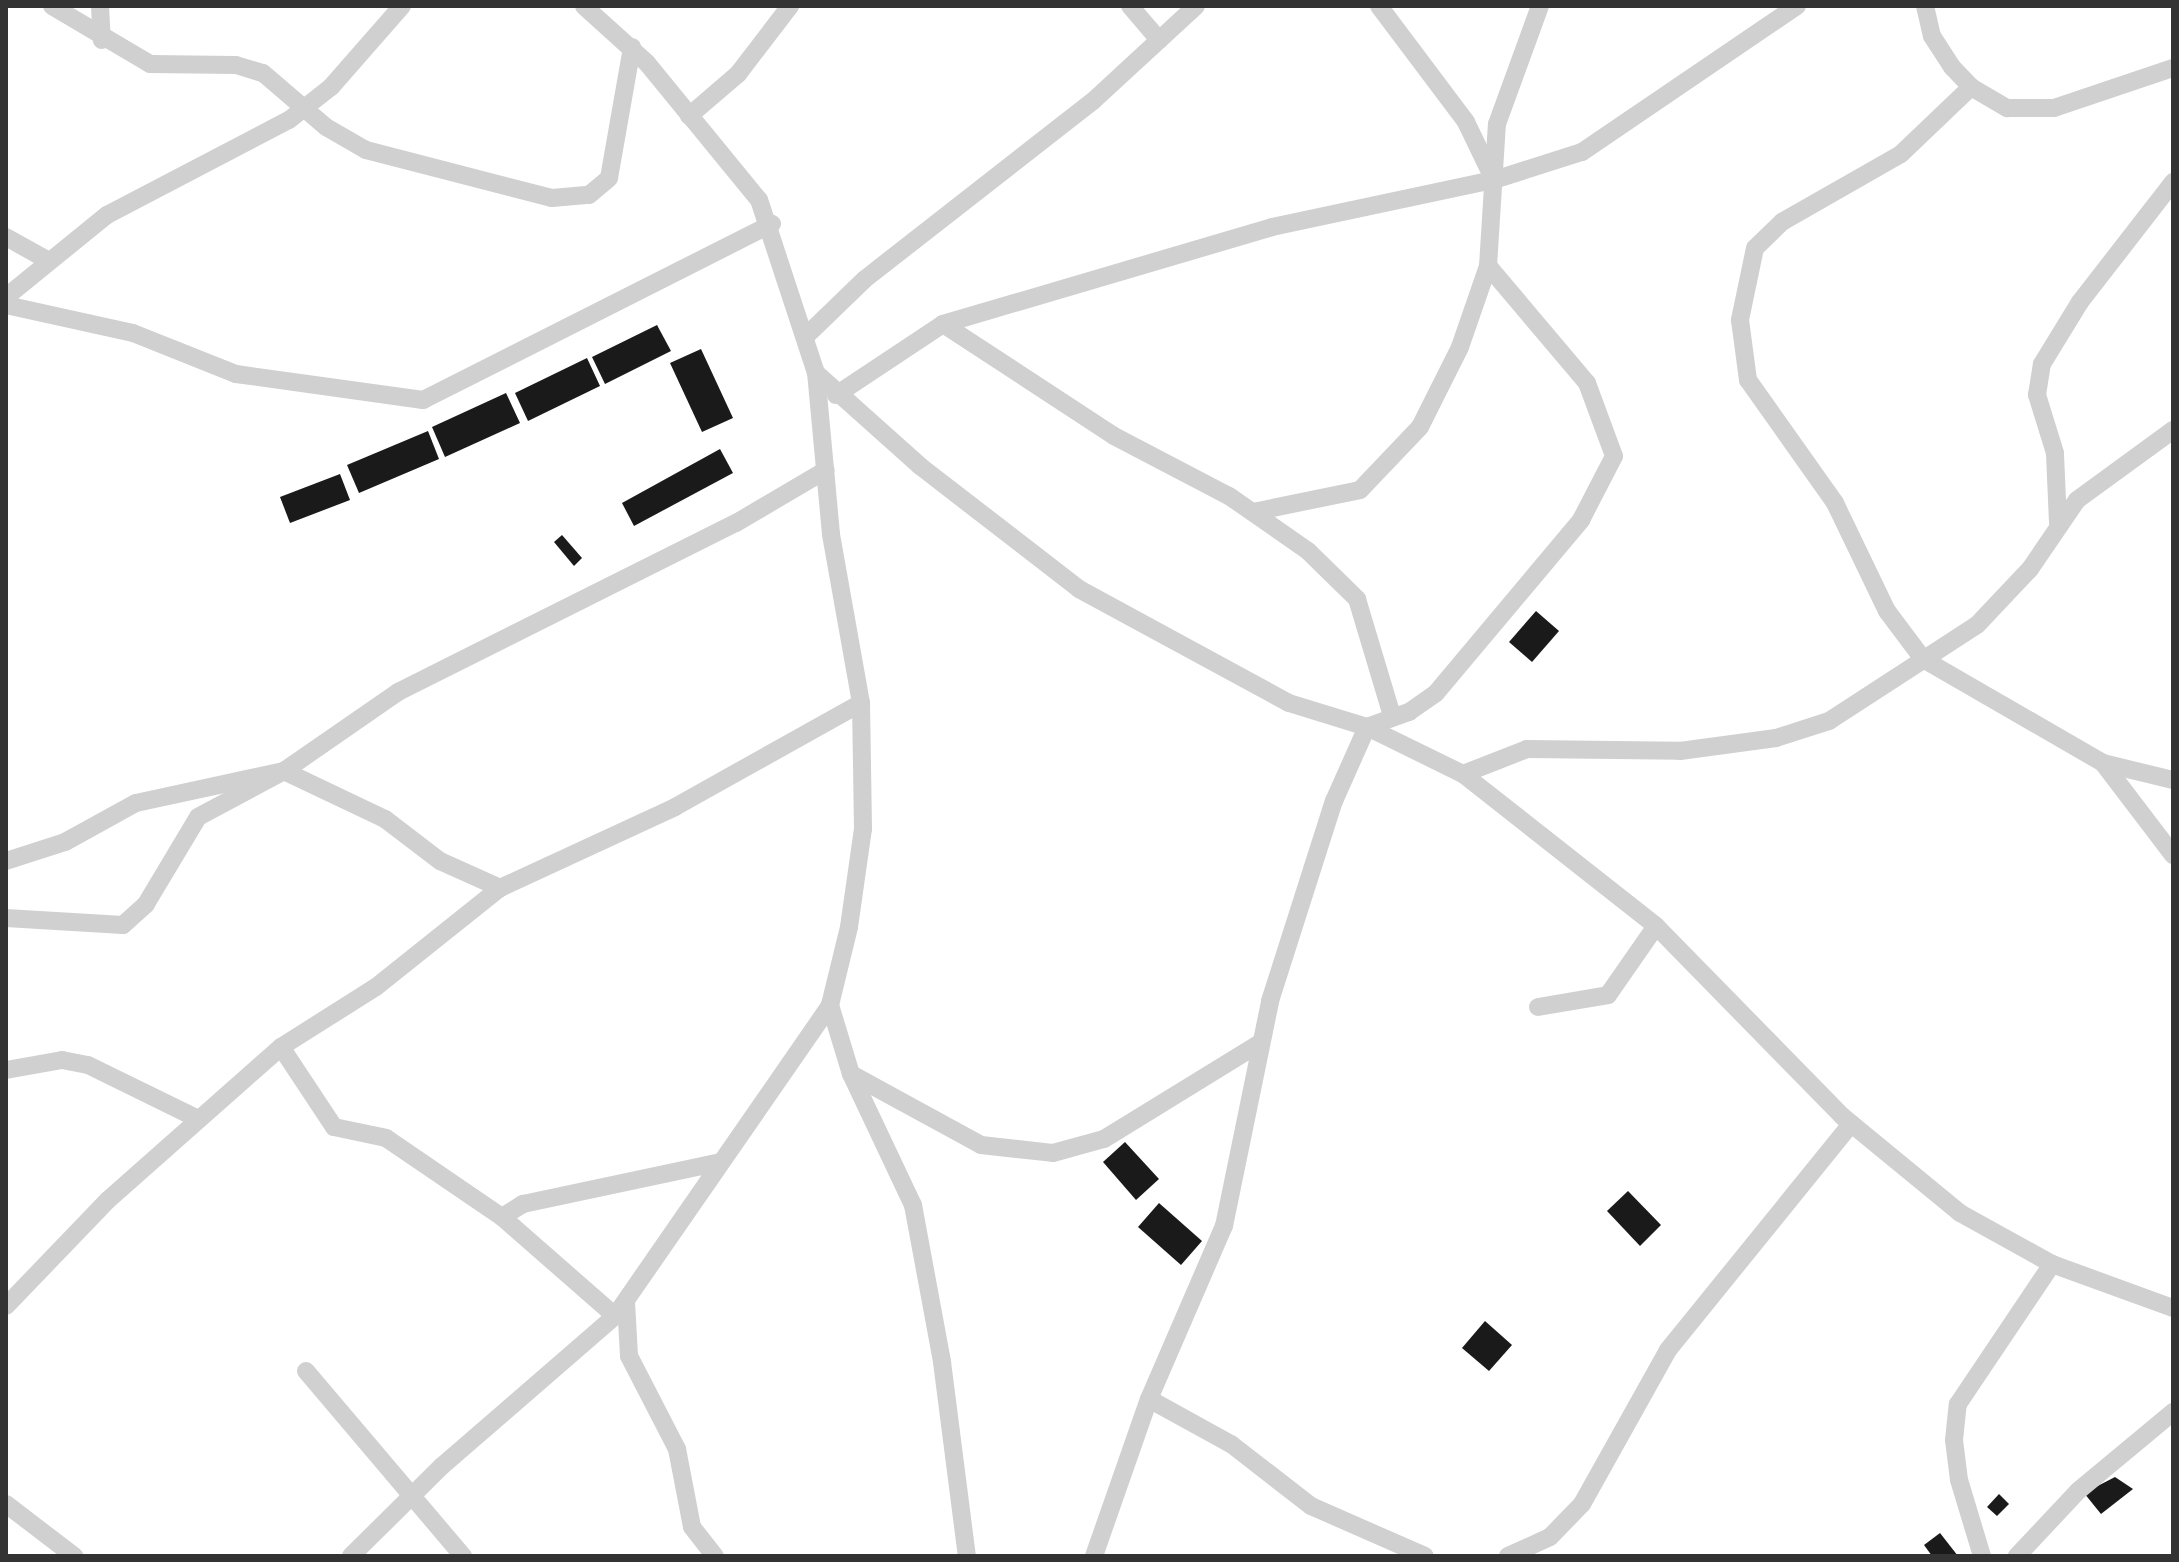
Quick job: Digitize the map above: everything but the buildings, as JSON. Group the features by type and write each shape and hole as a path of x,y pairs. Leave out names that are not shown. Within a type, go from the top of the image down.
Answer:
{"street":[{"path":"52,6 129,56 171,68 247,66 366,150 575,198 599,190 616,161 632,47"},
{"path":"100,6 102,40"},
{"path":"6,297 107,215 305,108 402,6"},
{"path":"351,1556 413,1495 615,1316 830,1005 843,962 863,829 861,703 826,470 816,373 772,224 632,47 584,6"},
{"path":"689,116 738,74 790,6"},
{"path":"1130,6 1159,40"},
{"path":"805,337 865,279 1093,101 1196,6"},
{"path":"1379,6 1466,122 1494,180"},
{"path":"1253,512 1347,497 1389,464 1420,427 1443,381 1488,266 1497,124 1540,6"},
{"path":"836,395 943,324 1272,227 1494,180 1610,139 1797,6"},
{"path":"1925,6 1932,36 1971,87 2007,108 2042,111 2173,68"},
{"path":"1971,87 1888,164 1767,234 1750,259 1740,320 1748,380 1835,503 1887,611 1923,659 2103,763 2173,780"},
{"path":"2058,523 2055,453 2037,395 2042,364 2080,302 2173,182"},
{"path":"6,305 156,340 236,374 423,400 772,224"},
{"path":"6,237 49,261"},
{"path":"1094,1556 1149,1399 1224,1226 1243,1157 1260,1043 1317,853 1367,727 1436,693 1581,520 1614,456 1587,383 1488,266"},
{"path":"943,324 1114,436 1177,464 1308,551 1357,599 1392,716"},
{"path":"816,373 836,395 1079,589 1289,703 1367,727 1463,774 1656,926 1851,1124 1960,1213 2052,1264 2173,1308"},
{"path":"1463,774 1539,747 1680,751 1776,738 1848,711 1997,606 2077,500 2173,430"},
{"path":"6,918 123,925 146,904 198,817 284,771 398,692 722,530 826,470"},
{"path":"6,1306 108,1200 281,1047 376,987 500,888 675,807 861,703"},
{"path":"2103,763 2173,855"},
{"path":"6,861 65,842 136,803 284,771 385,819 440,861 500,888"},
{"path":"1538,1007 1608,995 1656,926"},
{"path":"830,1005 851,1074 913,1205 942,1362 967,1556"},
{"path":"851,1074 981,1145 1053,1153 1104,1139 1260,1043"},
{"path":"281,1047 334,1127 376,1131 502,1217 615,1316"},
{"path":"6,1070 62,1060 88,1065 198,1119"},
{"path":"1508,1556 1550,1537 1582,1504 1668,1350 1851,1124"},
{"path":"502,1217 523,1204 720,1162"},
{"path":"1982,1556 1959,1480 1958,1404 2052,1264"},
{"path":"626,1300 629,1356 677,1449 692,1527 715,1556"},
{"path":"306,1371 463,1556"},
{"path":"1149,1399 1231,1444 1311,1506 1425,1556"},
{"path":"2017,1556 2078,1491 2173,1412"},
{"path":"6,1504 74,1556"}]}
